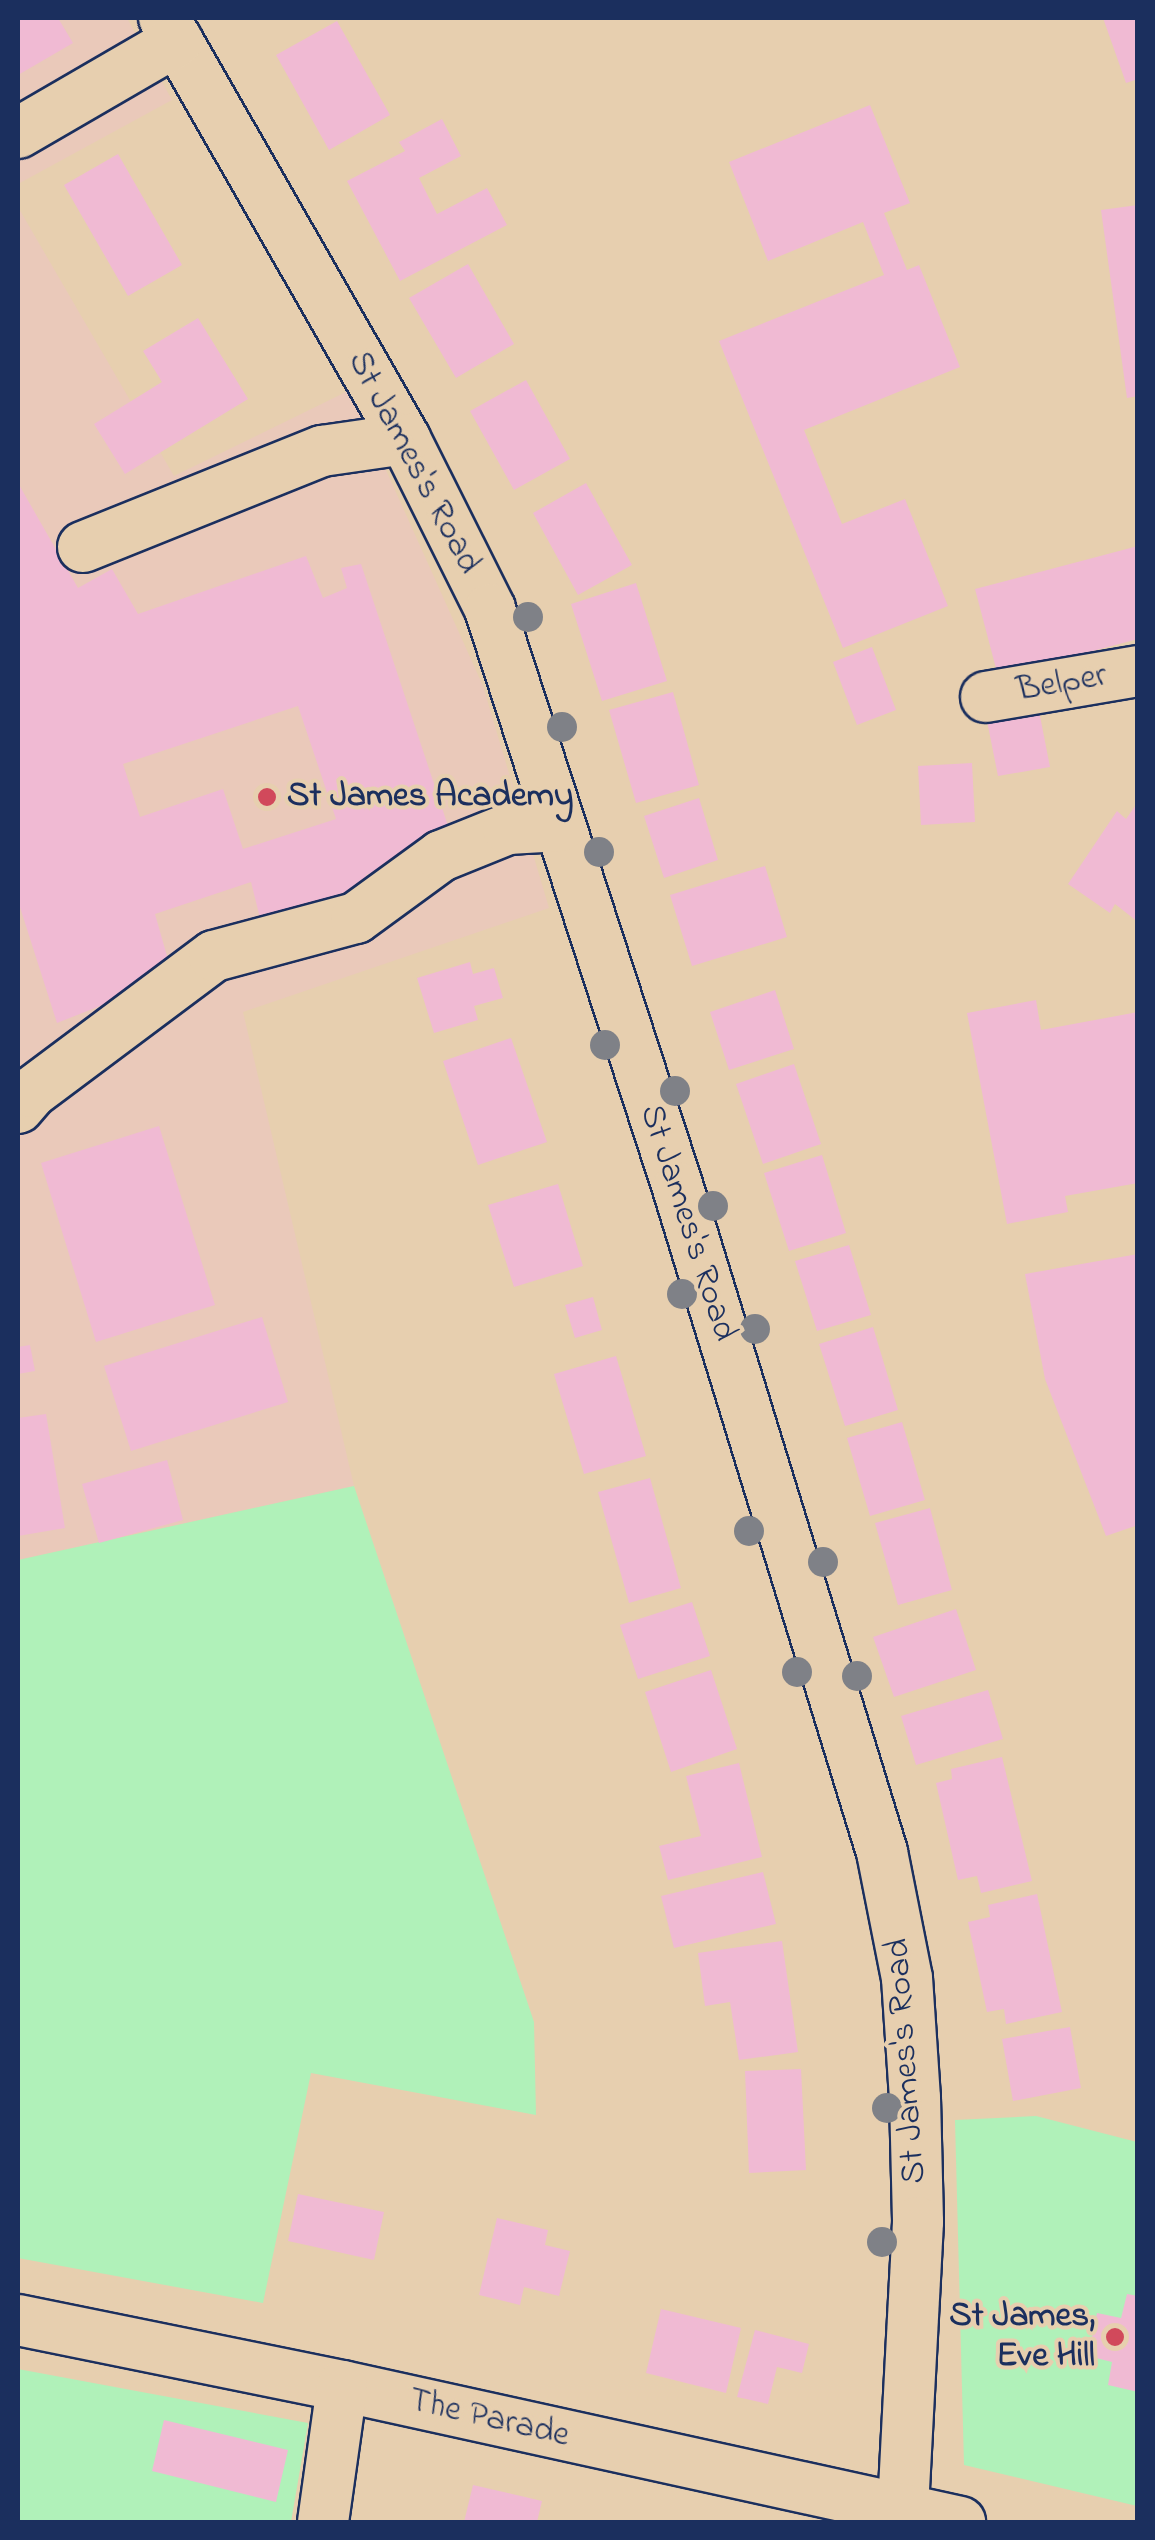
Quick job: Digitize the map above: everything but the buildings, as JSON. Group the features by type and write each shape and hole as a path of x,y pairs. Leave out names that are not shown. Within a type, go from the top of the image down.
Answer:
{"street":[{"path":"18,133 170,29"},
{"name":"St James's Road","path":"170,29 405,439 490,609 678,1188 886,1870 908,1978 916,2116 918,2222 903,2511"},
{"path":"83,547 322,451 405,439"},
{"name":"Belper","path":"986,697 1138,671"},
{"path":"18,1108 32,1092 214,956 356,918 441,856 508,829 560,826"},
{"name":"The Parade","path":"18,2320 342,2386 960,2522"},
{"path":"323,2522 342,2386"}],"shaded area":[{"path":"18,18 127,18 172,100 18,184"},
{"name":"St James Academy","path":"18,207 174,476 350,390 483,686 549,908 243,1012 354,1486 18,1560"}],"green space":[{"path":"354,1486 534,2022 536,2115 311,2073 263,2303 18,2258 18,1560"},
{"path":"1036,2116 1137,2142 1137,2506 964,2465 955,2120"},
{"path":"18,2369 308,2423 291,2522 18,2522"}],"place":[{"name":"St James Academy","path":"267,797"},
{"name":"St James, Eve Hill","path":"1115,2337"}]}
